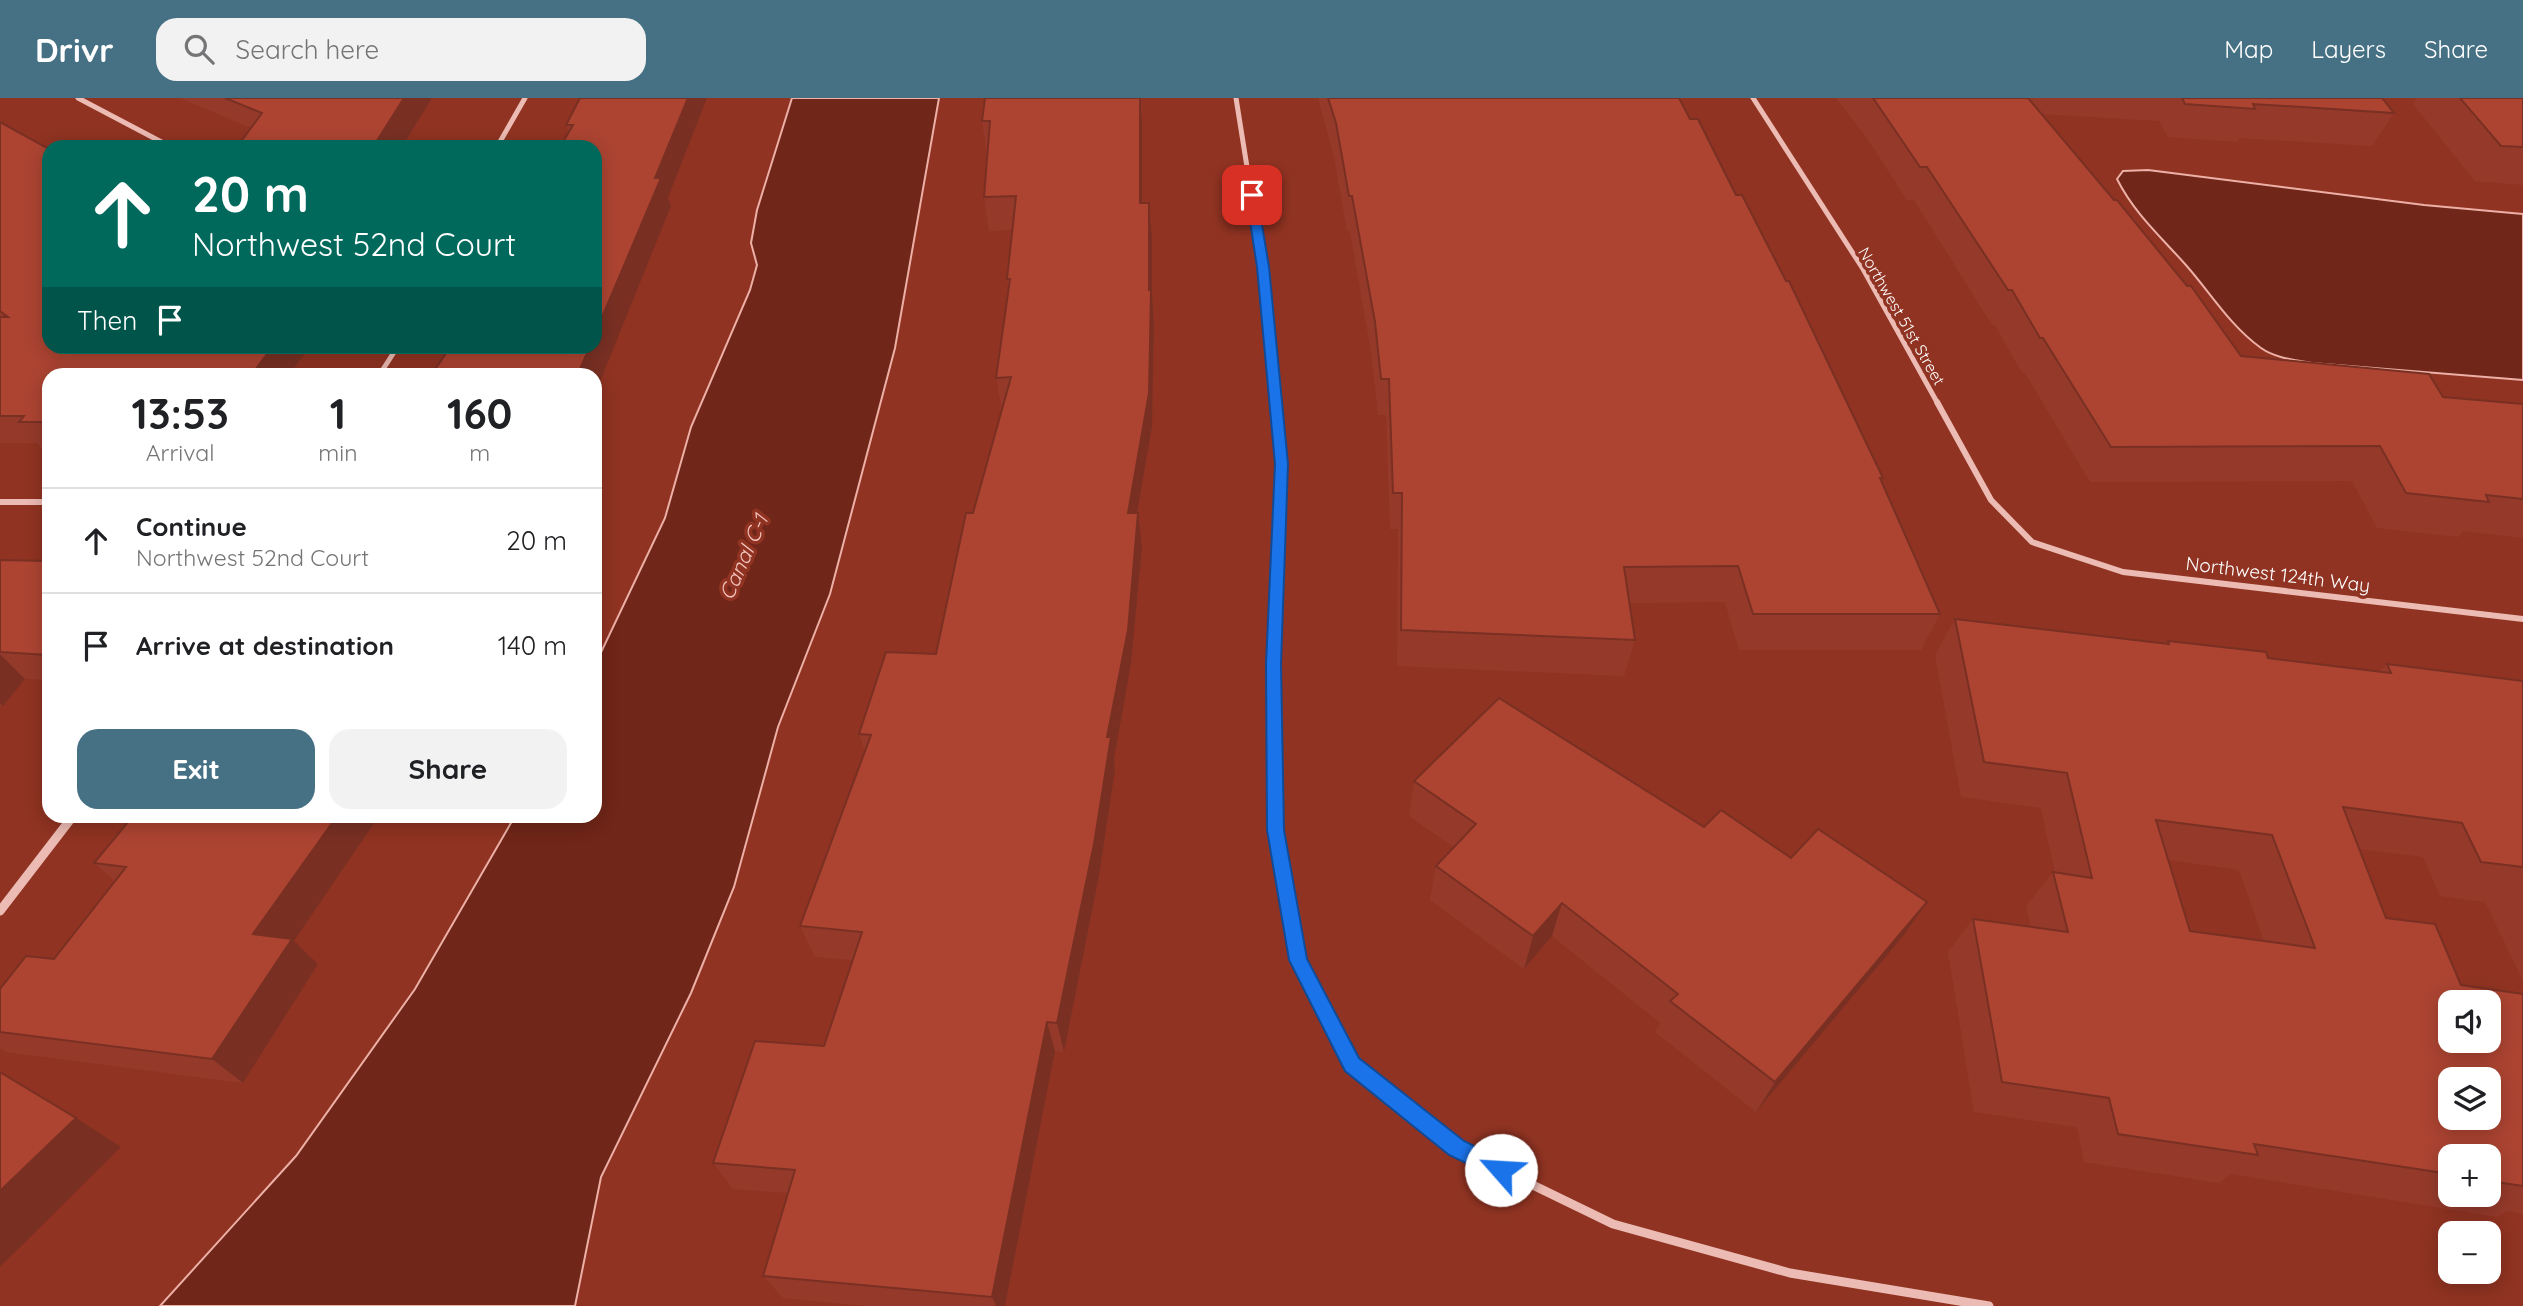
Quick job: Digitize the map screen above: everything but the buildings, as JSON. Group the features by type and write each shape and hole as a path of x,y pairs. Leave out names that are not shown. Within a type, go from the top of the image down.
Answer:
{"street":[{"path":"78,98 158,140"},
{"path":"501,140 525,98"},
{"path":"1236,98 1263,267 1282,464 1273,664 1275,830 1298,960 1352,1065 1457,1148 1613,1224 1790,1273 1989,1306"},
{"name":"Northwest 51st Street","path":"1753,98 1863,269 1991,500 2032,542"},
{"path":"0,502 42,502"},
{"name":"Northwest 124th Way","path":"2032,542 2123,572 2523,619"},
{"path":"0,911 68,823"}],"water":[{"name":"Canal C-1","path":"792,98 939,98 895,348 830,594 778,727 734,887 691,993 601,1177 575,1306 160,1306 296,1156 415,989 511,823 602,823 602,650 665,518 691,427 750,290 757,265 751,243 757,210"},
{"path":"2148,170 2424,205 2523,214 2523,380 2312,363 2272,354 2250,339 2230,319 2139,213 2117,179 2123,171"}],"route":[{"path":"1252,195 1263,267 1282,464 1273,664 1275,830 1298,960 1352,1065 1457,1148 1501,1170"}]}
